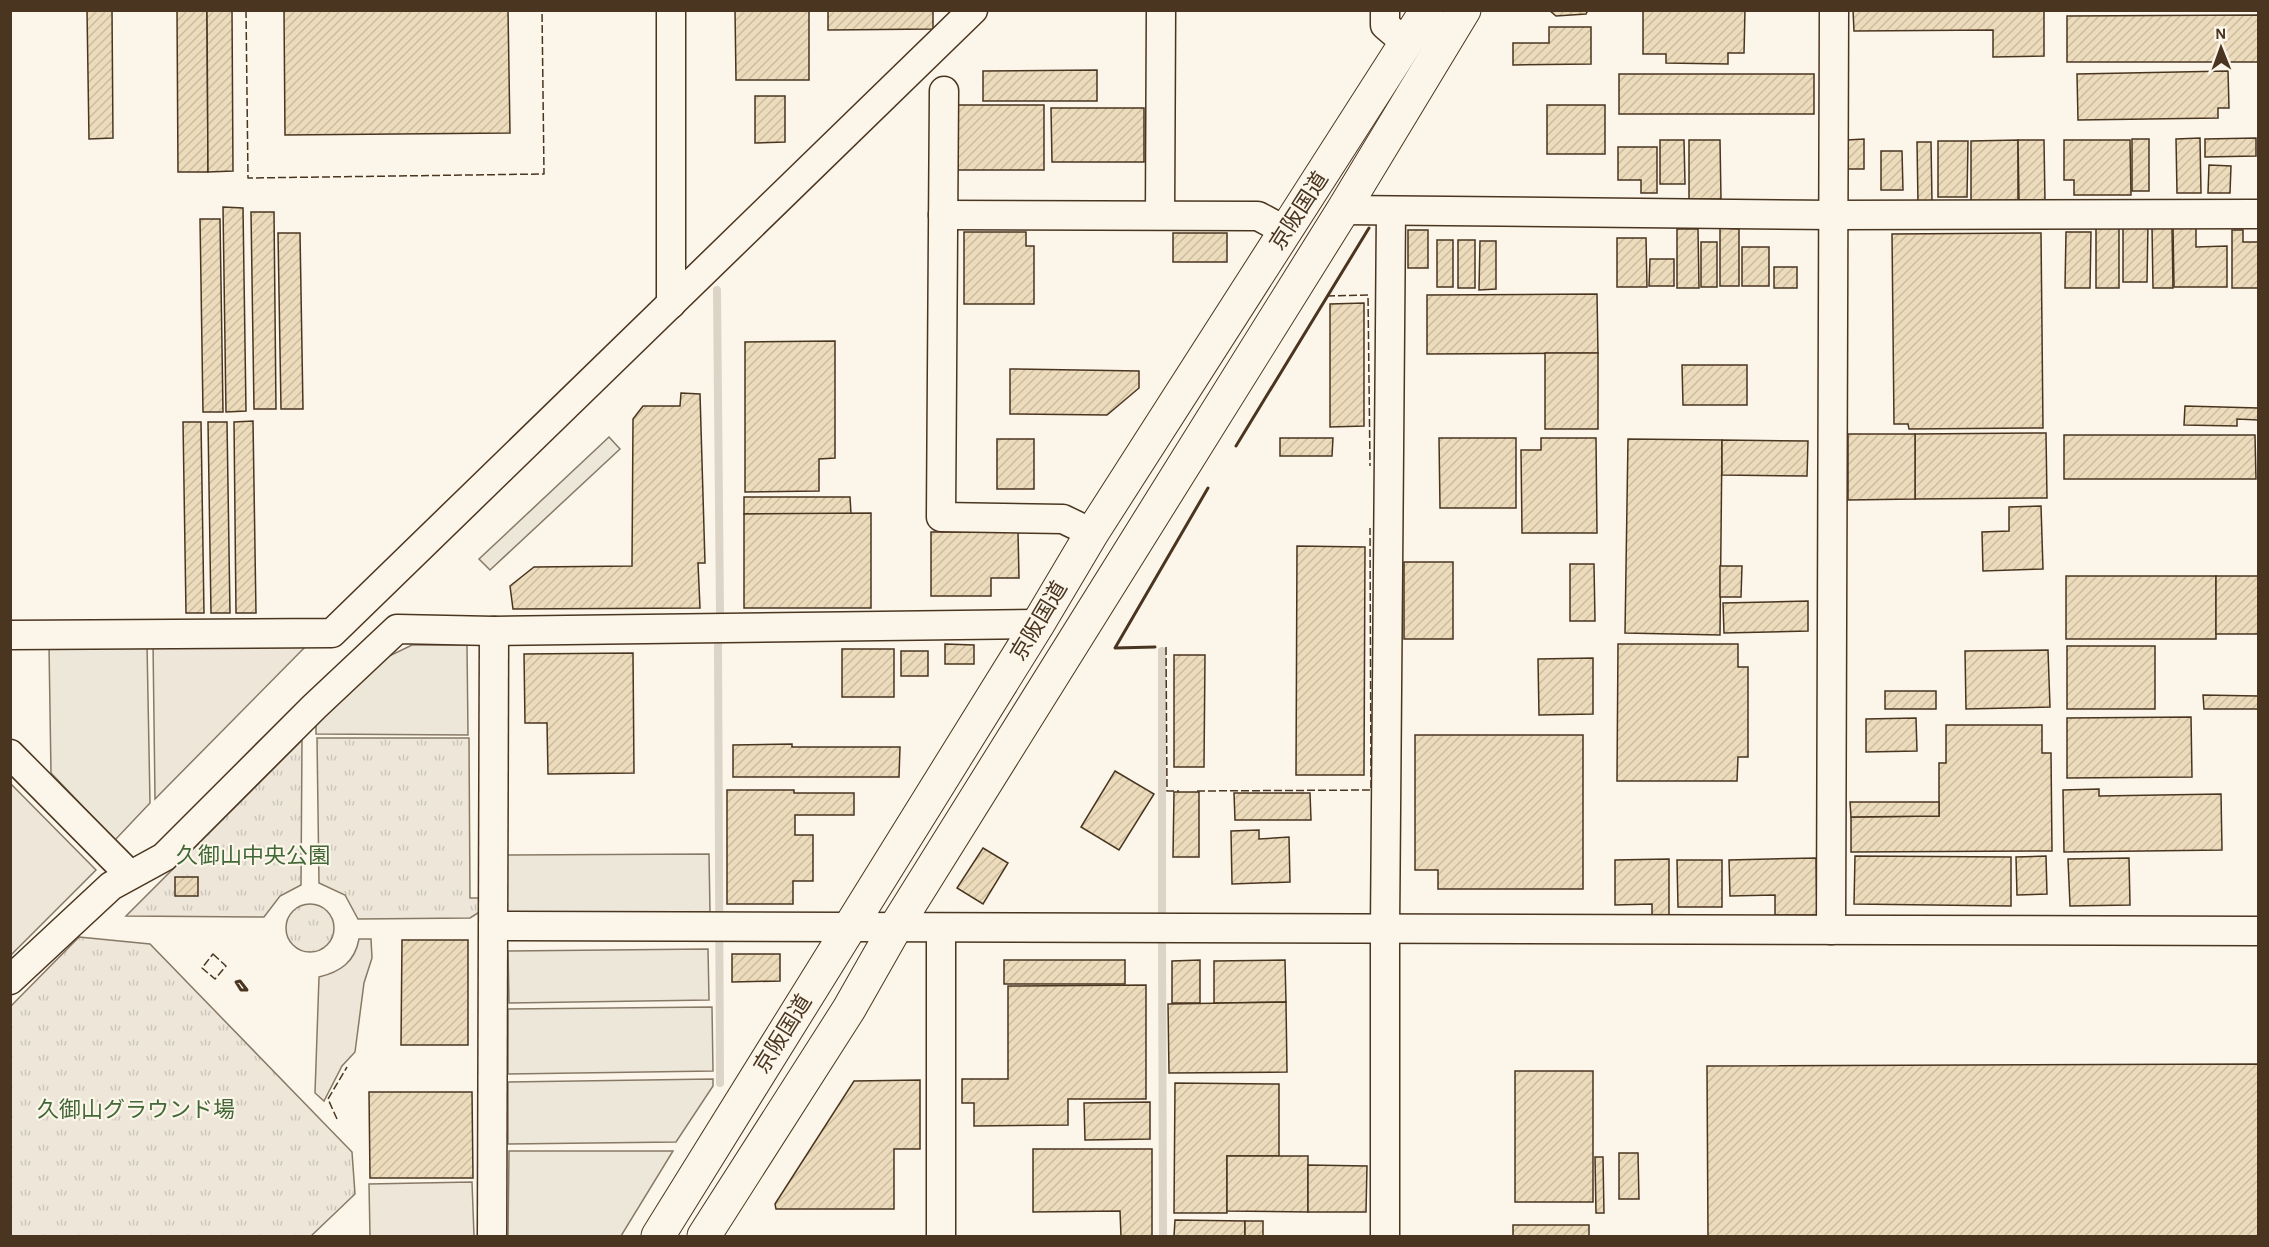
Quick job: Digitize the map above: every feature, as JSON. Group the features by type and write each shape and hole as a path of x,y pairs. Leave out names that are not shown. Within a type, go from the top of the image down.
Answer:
{"highway":[{"name":"京阪国道","path":"658,1236 1038,624 1092,533 1427,10"},
{"name":"京阪国道","path":"704,1236 849,1009 895,928 1343,210 1464,10"}],"street":[{"path":"670,10 671,304"},
{"path":"10,635 332,633 973,10"},
{"path":"1160,215 1161,10"},
{"path":"1385,10 1385,25 1406,44"},
{"path":"1831,930 1834,10"},
{"path":"944,91 941,517 1063,519 1092,533"},
{"path":"1343,210 1834,215 2259,214"},
{"path":"1385,1236 1391,211"},
{"path":"943,215 1258,216 1287,231"},
{"path":"10,980 111,886 164,857 314,707 397,629 494,631 1038,624"},
{"path":"492,1236 494,631"},
{"path":"10,753 130,875"},
{"path":"494,926 2259,931"},
{"path":"941,928 941,1236"}],"green space":[{"path":"310,642 155,799 153,643"},
{"path":"317,738 469,738 470,898 481,898 481,911 470,918 358,919 345,895 319,883"},
{"name":"久御山中央公園","path":"302,740 301,885 280,896 264,917 126,916"},
{"path":"11,784 96,870 11,955"},
{"path":"310,904 327,911 334,928 327,945 310,952 293,945 286,928 293,911"},
{"name":"久御山グラウンド場","path":"79,937 150,944 352,1152 355,1194 311,1236 11,1236 11,1006"},
{"path":"359,939 371,939 372,958 364,983 355,1052 342,1066 324,1101 315,1093 319,977 345,965 354,954"},
{"path":"472,1182 474,1236 370,1236 369,1184"}],"shaded area":[{"path":"609,437 620,449 490,570 479,559"},
{"path":"147,644 150,803 115,840 51,773 49,646"},
{"path":"412,645 467,645 468,735 316,734 316,725 385,658"},
{"path":"709,854 710,912 507,913 507,855"},
{"path":"708,949 709,1000 509,1003 508,951"},
{"path":"712,1007 713,1071 508,1074 508,1009"},
{"path":"713,1079 713,1086 676,1142 508,1144 508,1082"},
{"path":"509,1151 673,1151 621,1236 508,1236"}],"building":[{"path":"87,10 112,10 113,138 89,139"},
{"path":"177,10 207,10 208,172 178,172"},
{"path":"207,10 232,10 233,171 208,172"},
{"path":"284,10 508,10 510,133 285,135"},
{"path":"735,10 809,10 809,80 736,80"},
{"path":"828,10 933,10 933,29 828,30"},
{"path":"1549,10 1588,10 1586,14 1556,16"},
{"path":"1643,10 1745,10 1744,53 1728,53 1728,64 1666,63 1666,54 1643,54"},
{"path":"1853,10 2044,10 2044,56 1993,57 1993,30 1854,31"},
{"path":"2258,15 2258,62 2067,62 2067,16"},
{"path":"1549,27 1591,27 1591,64 1513,65 1513,43 1549,43"},
{"path":"1097,70 1097,101 983,101 983,71"},
{"path":"2228,71 2229,108 2218,108 2218,118 2078,120 2077,74"},
{"path":"1619,74 1814,74 1814,114 1619,114"},
{"path":"755,96 785,96 785,142 755,143"},
{"path":"955,105 1044,105 1044,170 955,170"},
{"path":"1547,105 1605,105 1605,154 1547,154"},
{"path":"1051,108 1144,108 1144,162 1052,162"},
{"path":"2200,138 2201,193 2177,193 2176,139"},
{"path":"2256,138 2256,156 2205,157 2205,139"},
{"path":"1864,139 1864,169 1847,169 1847,140"},
{"path":"2132,139 2149,139 2149,191 2132,191"},
{"path":"1660,140 1684,140 1685,184 1660,184"},
{"path":"1689,140 1720,140 1721,199 1689,199"},
{"path":"2018,140 2018,202 1971,202 1971,141"},
{"path":"2018,140 2044,140 2045,202 2019,202"},
{"path":"2064,140 2130,140 2131,195 2074,195 2074,180 2064,180"},
{"path":"1938,141 1968,141 1967,197 1938,197"},
{"path":"1917,142 1931,142 1932,202 1918,202"},
{"path":"1618,147 1657,147 1657,193 1641,193 1641,180 1618,180"},
{"path":"1881,151 1902,151 1903,190 1881,190"},
{"path":"2209,165 2231,166 2230,193 2208,193"},
{"path":"223,207 243,208 246,411 226,412"},
{"path":"251,212 274,212 276,409 254,409"},
{"path":"200,219 220,219 223,412 203,412"},
{"path":"2123,224 2148,224 2147,282 2123,282"},
{"path":"2119,226 2119,288 2096,288 2096,227"},
{"path":"2196,226 2196,247 2227,246 2227,287 2174,287 2173,227"},
{"path":"2152,227 2172,227 2173,288 2153,288"},
{"path":"1720,228 1739,229 1739,286 1720,286"},
{"path":"1677,229 1698,229 1699,288 1677,288"},
{"path":"1408,230 1428,230 1428,268 1408,268"},
{"path":"2232,230 2243,230 2243,242 2258,242 2258,288 2232,288"},
{"path":"964,232 1026,232 1026,246 1034,246 1034,304 964,304"},
{"path":"2066,232 2091,232 2090,288 2065,288"},
{"path":"278,233 300,233 303,409 281,409"},
{"path":"1173,233 1227,233 1227,262 1173,262"},
{"path":"2041,233 2043,428 1909,429 1908,424 1894,424 1892,234"},
{"path":"1617,238 1646,238 1647,287 1617,287"},
{"path":"1437,240 1453,240 1453,287 1437,287"},
{"path":"1458,240 1475,240 1475,288 1458,288"},
{"path":"1480,241 1496,241 1496,289 1479,290"},
{"path":"1701,242 1717,242 1717,287 1701,287"},
{"path":"1742,247 1769,247 1769,286 1742,286"},
{"path":"1650,259 1674,259 1674,286 1649,286"},
{"path":"1774,267 1797,267 1797,288 1774,288"},
{"path":"1597,294 1598,353 1427,354 1427,295"},
{"path":"1364,303 1364,426 1330,427 1330,304"},
{"path":"835,341 835,458 819,459 819,491 745,492 745,342"},
{"path":"1545,353 1598,353 1598,429 1545,429"},
{"path":"1682,365 1747,365 1747,405 1683,405"},
{"path":"1010,369 1139,371 1139,388 1107,415 1010,414"},
{"path":"681,393 700,394 705,563 698,563 700,608 513,609 510,586 534,567 632,566 633,419 643,406 680,406"},
{"path":"2185,406 2258,408 2258,420 2237,419 2237,426 2184,425"},
{"path":"253,421 256,613 236,613 234,422"},
{"path":"183,422 201,422 204,613 186,613"},
{"path":"208,422 227,422 230,613 211,613"},
{"path":"2046,433 2047,498 1915,499 1915,434"},
{"path":"1848,434 1915,434 1915,499 1848,500"},
{"path":"2064,435 2255,435 2256,479 2064,479"},
{"path":"1280,438 1333,438 1332,456 1280,456"},
{"path":"1439,438 1516,438 1516,508 1440,508"},
{"path":"1541,438 1596,438 1597,533 1522,533 1521,450 1541,450"},
{"path":"997,439 1034,439 1034,489 997,489"},
{"path":"1628,439 1722,440 1720,635 1625,633"},
{"path":"1722,440 1808,441 1807,476 1722,475"},
{"path":"744,497 850,497 851,514 744,514"},
{"path":"2041,506 2043,569 1983,571 1982,532 2009,531 2009,507"},
{"path":"871,513 871,608 744,608 744,514"},
{"path":"931,532 1018,532 1019,578 991,578 991,596 931,596"},
{"path":"1297,546 1365,547 1364,775 1296,775"},
{"path":"1404,562 1453,562 1453,639 1404,639"},
{"path":"1570,564 1594,564 1595,621 1570,621"},
{"path":"1720,566 1742,566 1741,597 1720,597"},
{"path":"2066,576 2216,576 2216,639 2066,639"},
{"path":"2216,576 2258,576 2258,634 2216,634"},
{"path":"1808,601 1808,631 1724,633 1723,603"},
{"path":"945,644 974,645 974,664 945,664"},
{"path":"1618,644 1738,644 1738,667 1748,667 1748,757 1738,757 1737,781 1617,781"},
{"path":"2067,646 2155,646 2155,709 2067,709"},
{"path":"842,649 894,649 894,697 842,697"},
{"path":"2048,650 2050,707 1966,709 1965,651"},
{"path":"901,651 928,651 928,676 901,676"},
{"path":"633,653 634,773 548,774 547,723 525,723 524,654"},
{"path":"1174,655 1205,655 1204,767 1174,767"},
{"path":"1593,658 1593,714 1539,715 1538,659"},
{"path":"1885,691 1936,691 1936,709 1885,709"},
{"path":"2203,695 2258,696 2258,709 2204,709"},
{"path":"2191,717 2192,777 2067,778 2067,718"},
{"path":"1916,718 1917,751 1866,752 1866,719"},
{"path":"1946,725 2042,725 2042,753 2051,753 2052,851 1851,852 1851,817 1939,816 1939,763 1946,763"},
{"path":"1415,735 1583,735 1583,889 1438,889 1438,870 1415,870"},
{"path":"792,744 792,747 900,747 899,777 733,777 733,745"},
{"path":"1115,771 1154,794 1119,850 1081,827"},
{"path":"2099,789 2099,796 2221,794 2222,850 2064,852 2063,790"},
{"path":"727,790 854,793 854,815 795,815 795,835 813,835 813,881 793,881 793,904 727,904"},
{"path":"1174,792 1199,792 1199,857 1173,857"},
{"path":"1234,793 1310,793 1311,820 1235,820"},
{"path":"1850,802 1939,802 1939,816 1851,817"},
{"path":"1259,830 1259,839 1289,837 1290,882 1232,884 1231,831"},
{"path":"983,848 1008,863 983,904 957,888"},
{"path":"1855,856 2011,857 2011,906 1854,904"},
{"path":"2046,856 2047,894 2017,895 2016,857"},
{"path":"1816,858 1817,915 1775,915 1775,895 1730,896 1729,860"},
{"path":"2129,858 2130,905 2070,906 2068,859"},
{"path":"1669,859 1669,918 1652,918 1652,904 1615,905 1615,860"},
{"path":"1677,860 1722,860 1722,907 1678,907"},
{"path":"175,877 198,877 198,896 175,896"},
{"path":"402,940 468,940 468,1045 401,1045"},
{"path":"732,954 780,954 780,981 732,982"},
{"path":"1004,960 1125,960 1125,984 1004,984"},
{"path":"1200,960 1200,1003 1172,1003 1172,961"},
{"path":"1285,960 1286,1002 1214,1003 1214,961"},
{"path":"1146,985 1146,1099 1068,1099 1068,1125 974,1126 974,1103 962,1103 962,1079 1008,1079 1008,986"},
{"path":"1286,1002 1287,1072 1169,1073 1168,1004"},
{"path":"2258,1064 2258,1236 1708,1236 1707,1066"},
{"path":"1515,1071 1593,1071 1593,1202 1515,1202"},
{"path":"920,1080 920,1149 894,1149 894,1209 776,1209 775,1204 854,1081"},
{"path":"1175,1083 1279,1084 1279,1156 1227,1156 1227,1213 1174,1213"},
{"path":"369,1092 472,1092 473,1178 370,1178"},
{"path":"1150,1102 1150,1139 1085,1140 1084,1103"},
{"path":"1033,1149 1152,1149 1152,1236 1121,1236 1120,1211 1033,1212"},
{"path":"1619,1153 1638,1153 1639,1199 1619,1199"},
{"path":"1227,1156 1308,1156 1308,1212 1227,1211"},
{"path":"1595,1157 1603,1157 1604,1213 1596,1213"},
{"path":"1308,1165 1367,1166 1366,1212 1308,1212"},
{"path":"1175,1220 1245,1221 1245,1236 1174,1236"},
{"path":"1245,1221 1263,1221 1263,1236 1245,1236"},
{"path":"1513,1225 1589,1225 1589,1236 1513,1236"}],"waterway":[{"path":"717,290 720,1083"},
{"path":"1162,651 1162,922"},
{"path":"1162,934 1163,1236"}],"fence":[{"path":"246,10 248,178 544,174 542,10"},
{"path":"1327,296 1368,295 1370,466"},
{"path":"1197,791 1371,790 1370,528"},
{"path":"1166,647 1167,791 1179,791"},
{"path":"213,954 226,966 215,979 202,968 213,954"},
{"path":"337,1119 328,1099 347,1067"}],"wall":[{"path":"1236,446 1369,228"},
{"path":"1155,647 1115,648 1208,488"},
{"path":"240,981 247,990 241,990 236,982 240,981"}]}
